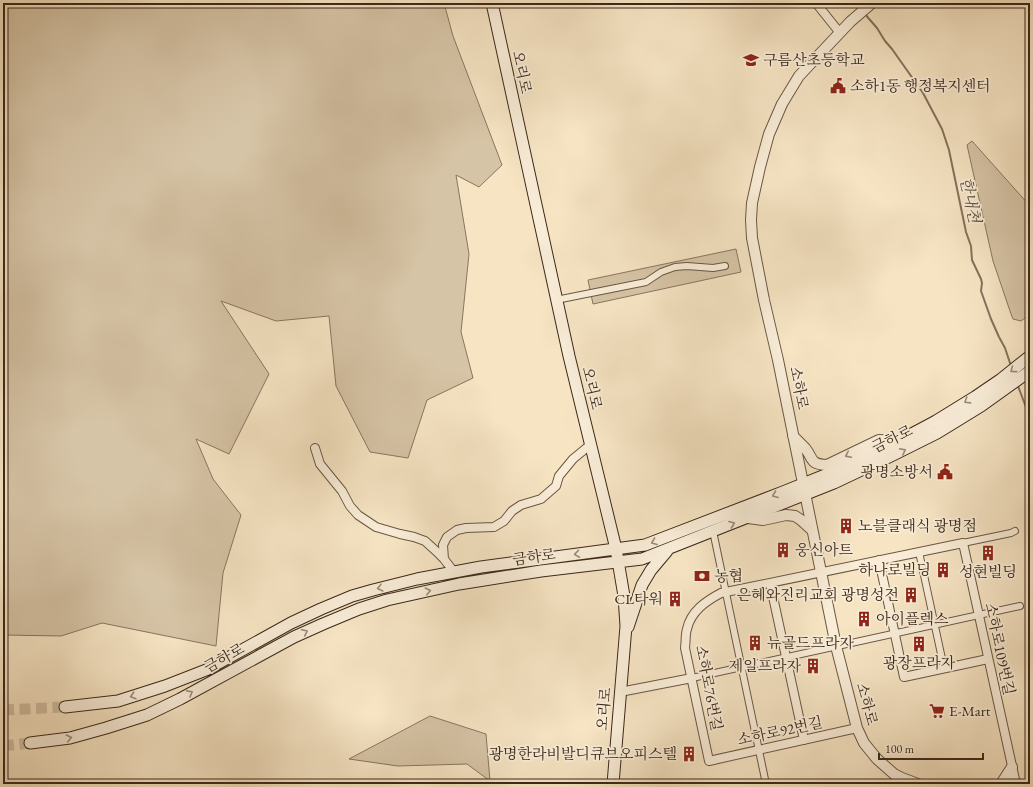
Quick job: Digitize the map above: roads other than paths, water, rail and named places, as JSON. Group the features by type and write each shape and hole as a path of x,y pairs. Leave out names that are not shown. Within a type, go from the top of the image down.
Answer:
{"main road":[{"name":"오리로","path":"492,3 556,300 616,549 624,596 626,626 613,784"},
{"name":"금하로","path":"65,707 118,701 165,686 206,670 291,623 321,609 352,596 373,590 417,579 481,567 645,545 830,473 898,441 936,421 974,397 1000,380 1028,358"},
{"name":"금하로","path":"30,743 70,738 146,715 180,699 248,661 323,624 387,600 464,583 542,570 642,559 834,483 937,433 981,406 1030,371"},
{"path":"625,635 642,585 651,570 669,548"}],"street":[{"path":"816,3 840,33"},
{"name":"소하로","path":"872,3 850,22 799,76 782,104 769,134 760,167 752,203 752,238 836,646 857,728 864,743 876,759 894,774 918,784"},
{"path":"556,300 646,282 661,272 675,267 687,266 713,268 725,266"},
{"path":"793,436 806,450 811,460 818,464 827,465 879,440 898,441"},
{"path":"444,559 443,545 447,537 457,530 466,528 494,527 504,521 512,511 524,504 541,499 556,486 560,476 573,459 590,444"},
{"path":"315,448 320,464 342,491 350,506 358,515 376,527 425,541 444,559 454,572"},
{"path":"748,518 763,520 786,515 795,516 802,520 812,530"},
{"path":"713,531 766,784"},
{"path":"963,543 1015,531"},
{"name":"소하로76번길","path":"709,761 685,648 686,629 690,620 697,610 708,600 721,593 963,543"},
{"name":"소하로109번길","path":"963,543 1016,784"},
{"path":"919,552 944,668"},
{"path":"879,560 904,677 988,659"},
{"path":"770,583 804,740"},
{"path":"620,692 692,678 1020,606"},
{"name":"소하로92번길","path":"709,761 857,728"},
{"path":"1001,784 1012,767"}],"waterway":[{"name":"한내천","path":"855,3 860,8"},
{"name":"한내천","path":"864,13 877,28 923,93 942,129 949,150 966,232 971,246 972,260 982,283 981,291 1011,366"},
{"name":"한내천","path":"1018,386 1030,418"}],"tunnel":[{"path":"3,710 65,707"},
{"path":"3,746 30,743"}],"place":[{"name":"구름산초등학교","path":"751,60"},
{"name":"소하1동 행정복지센터","path":"838,86"},
{"name":"광명소방서","path":"945,472"},
{"name":"노블클래식 광명점","path":"846,526"},
{"name":"웅신아트","path":"783,550"},
{"name":"성현빌딩","path":"988,553"},
{"name":"하나로빌딩","path":"943,570"},
{"name":"농협","path":"702,576"},
{"name":"은혜와진리교회 광명성전","path":"911,595"},
{"name":"CL타워","path":"675,599"},
{"name":"아이플렉스","path":"864,619"},
{"name":"뉴골드프라자","path":"755,643"},
{"name":"광장프라자","path":"919,644"},
{"name":"제일프라자","path":"813,666"},
{"name":"E-Mart","path":"937,711"},
{"name":"광명한라비발디큐브오피스텔","path":"689,754"}]}
